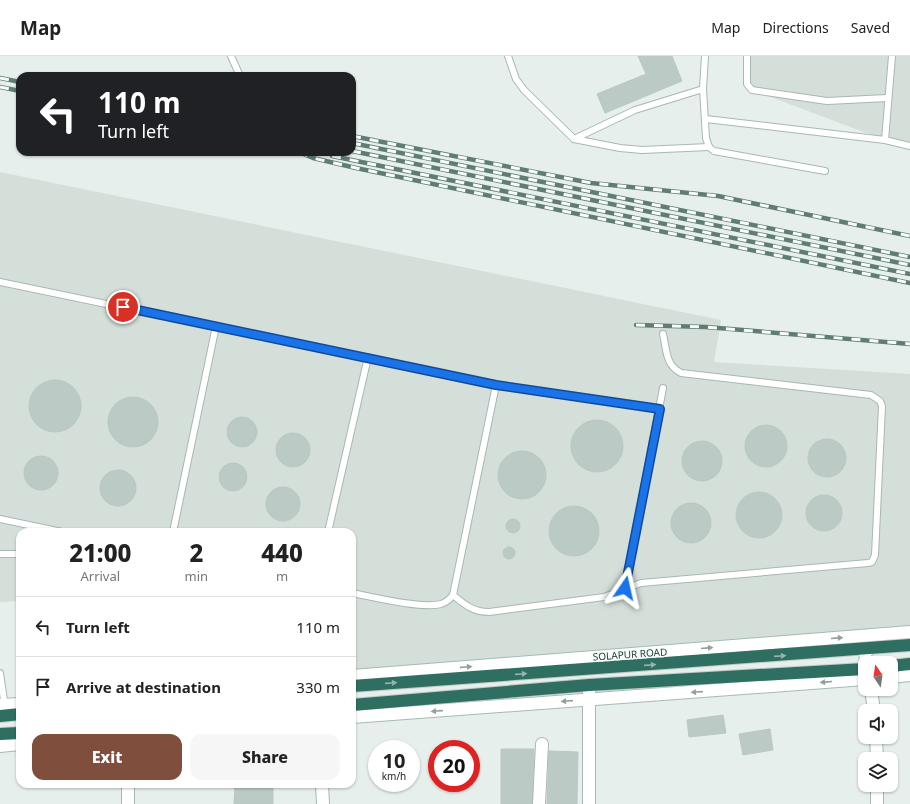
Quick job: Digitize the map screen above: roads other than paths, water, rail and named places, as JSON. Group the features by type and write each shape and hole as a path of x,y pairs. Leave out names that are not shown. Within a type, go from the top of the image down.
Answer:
{"highway":[{"name":"SOLAPUR ROAD","path":"356,686 865,650 910,645"},
{"path":"898,665 910,664"},
{"path":"356,705 589,685 858,669"},
{"path":"372,685 373,703"},
{"path":"3,710 16,713"},
{"path":"0,734 16,733"}],"street":[{"path":"356,676 910,632"},
{"path":"865,650 865,656"},
{"path":"898,676 910,675"},
{"path":"356,717 858,680"},
{"path":"589,685 589,804"},
{"path":"3,710 16,705"},
{"path":"0,746 16,744"},
{"path":"540,804 542,744"},
{"path":"128,788 128,804"},
{"path":"322,788 323,804"},
{"path":"877,804 878,792"}],"lane":[{"path":"231,56 238,72"},
{"path":"508,56 516,79 524,90 574,139 620,148 642,150 709,147"},
{"path":"705,56 703,89 706,138 709,147 714,151 825,171"},
{"path":"747,56 747,84 752,90 827,101 887,98"},
{"path":"885,140 887,98 892,56"},
{"path":"574,139 635,110 703,89"},
{"path":"706,119 885,140 910,146"},
{"path":"0,282 368,357 496,385 660,409"},
{"path":"174,528 216,326"},
{"path":"453,595 473,610 489,612 604,597 641,583 868,563 874,558 882,406 880,401 871,395 681,373 670,364 663,334"},
{"path":"329,528 368,357"},
{"path":"356,594 424,605 441,604 449,600 453,595 496,385"},
{"path":"625,588 663,388"},
{"path":"0,519 43,528"},
{"path":"0,554 16,554"},
{"path":"0,673 3,710"}],"railway":[{"path":"0,78 16,81"},
{"path":"0,87 16,90"},
{"path":"356,137 591,183 718,196 910,236"},
{"path":"356,144 910,257"},
{"path":"356,152 910,265"},
{"path":"308,156 356,168 910,283"},
{"path":"332,156 910,274"},
{"path":"636,325 706,327 910,344"}]}
